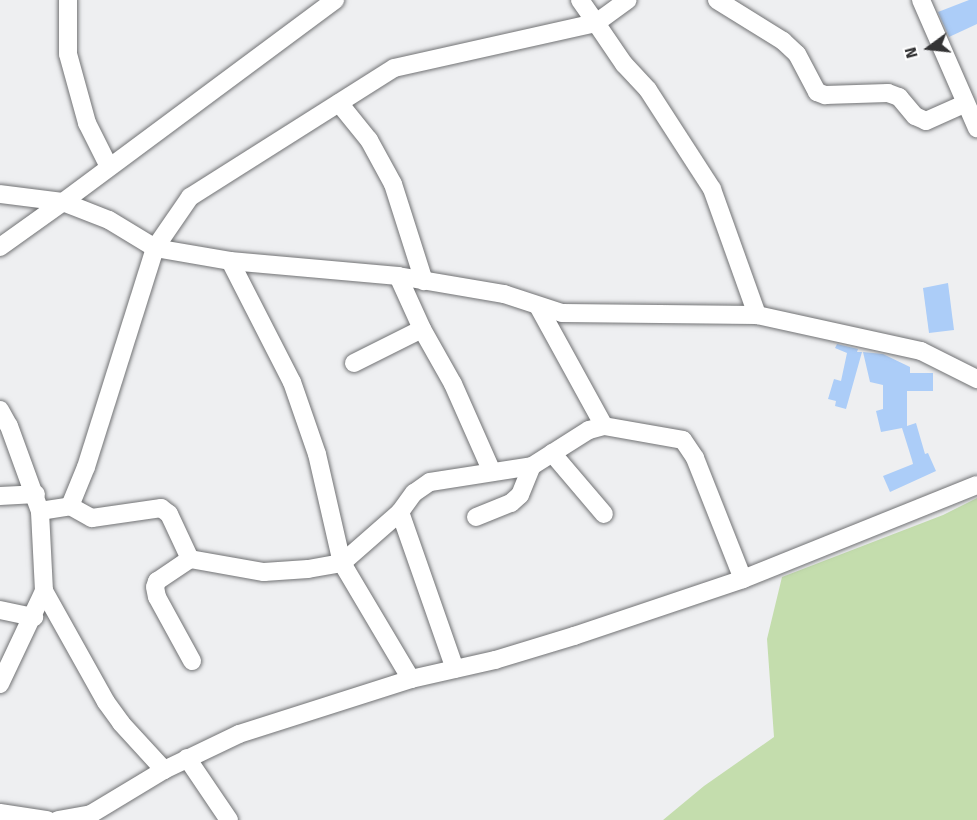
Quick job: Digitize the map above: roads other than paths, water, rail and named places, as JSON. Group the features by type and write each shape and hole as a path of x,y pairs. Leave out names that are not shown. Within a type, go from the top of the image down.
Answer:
{"street":[{"path":"68,0 68,54 87,123 109,167"},
{"path":"0,247 335,0"},
{"path":"580,0 624,64 648,90 712,189 757,315"},
{"path":"70,506 86,467 155,248 190,197 394,68 596,23 628,0"},
{"path":"717,0 783,40 796,54 817,92 825,95 888,93 899,97 915,116 926,121 964,104"},
{"path":"921,0 964,104 977,128"},
{"path":"339,103 369,140 393,184 424,281"},
{"path":"0,194 63,202 109,220 155,248 230,261 398,276 504,294 562,313 757,315 921,351 977,379"},
{"path":"230,261 292,382 317,454 342,563 411,679"},
{"path":"398,276 422,329 453,384 492,472"},
{"path":"538,306 604,426"},
{"path":"354,363 422,329"},
{"path":"0,410 38,503 44,591 34,617 0,684"},
{"path":"192,661 157,597 155,587 157,581 190,559 264,572 342,563 400,512 414,493 430,482 532,466 589,430 604,426 683,440 695,458 743,579"},
{"path":"552,453 604,514"},
{"path":"476,517 511,503 520,495 532,466"},
{"path":"58,820 92,817 164,770 239,734 411,679 574,636 743,579 977,485"},
{"path":"0,496 70,506 92,518 161,508 169,514 190,559"},
{"path":"400,512 455,669"},
{"path":"44,591 106,702 121,723 164,770"},
{"path":"0,610 34,617"},
{"path":"187,758 229,820"},
{"path":"0,813 46,820"}]}
